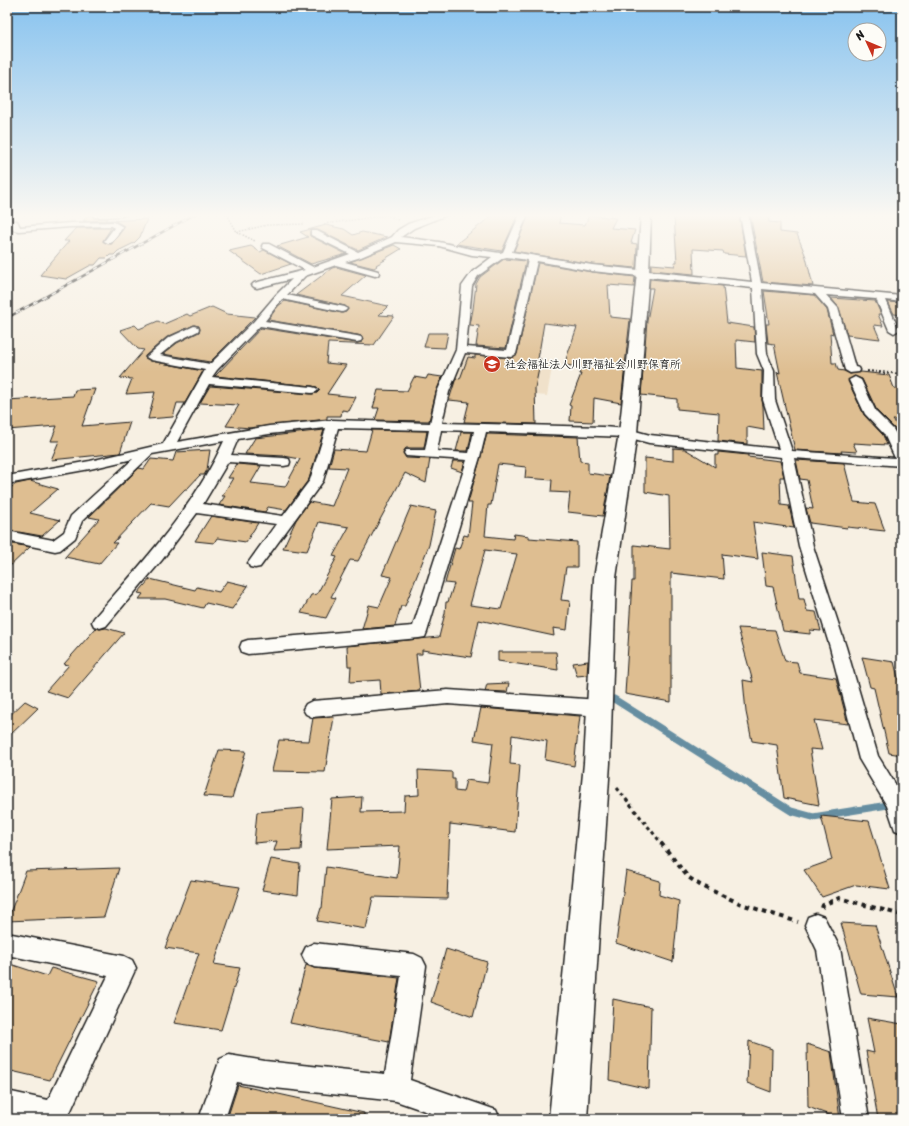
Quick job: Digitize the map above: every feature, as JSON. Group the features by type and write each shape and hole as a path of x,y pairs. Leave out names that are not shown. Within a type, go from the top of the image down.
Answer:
{"street":[{"path":"298,267 307,272"},
{"path":"256,285 323,267"},
{"path":"353,267 376,273"},
{"path":"430,454 443,392 461,350 467,286 475,274 486,267"},
{"path":"461,350 511,354 531,267"},
{"path":"583,267 757,286 902,299"},
{"path":"568,1119 598,763 605,578 628,433 643,267"},
{"path":"753,267 757,286 762,354 769,372 768,400 787,454 806,546 838,647 869,759 896,803 902,823"},
{"path":"168,447 212,368 258,323 280,296 307,272"},
{"path":"7,480 90,465 168,447 269,430 332,424 603,431 628,433 649,439 787,454 902,461 896,444 889,432 871,414 855,375 850,370 833,308 819,292"},
{"path":"280,296 342,309"},
{"path":"880,297 894,330"},
{"path":"258,323 357,339"},
{"path":"194,329 172,340 151,357 212,368"},
{"path":"204,380 312,390"},
{"path":"255,563 316,480 332,424"},
{"path":"248,647 419,632 474,457 481,427"},
{"path":"100,622 196,508 224,458 233,436"},
{"path":"7,536 55,546 70,535 76,519 148,452"},
{"path":"410,453 474,457"},
{"path":"224,458 284,462"},
{"path":"196,508 287,521"},
{"path":"312,709 448,697 600,708"},
{"path":"816,925 828,948 856,1119"},
{"path":"7,944 124,968 55,1115 7,1104"},
{"path":"314,955 414,966 396,1088"},
{"path":"212,1119 229,1068 265,1074 396,1088 487,1119"}],"path":[{"path":"855,375 902,374"},
{"path":"598,763 688,877 702,886 771,916 816,925 823,905 839,898 902,915"}],"shaded area":[{"path":"463,353 553,361 547,396 451,387"}],"building":[{"path":"47,267 88,267 66,279 40,275"},
{"path":"251,267 283,267 261,274"},
{"path":"336,267 366,275 342,296 388,306 379,315 394,316 374,345 328,343 326,363 346,365 327,394 356,397 349,411 342,410 341,416 327,416 327,419 250,428 226,426 239,405 200,403 210,386 312,394 317,393 320,390 317,387 312,386 215,376 261,328 357,343 362,342 362,336 268,320 278,306 285,301 342,313 346,312 348,309 345,306 296,295 332,268"},
{"path":"494,267 525,267 506,348 476,346 479,326 470,325 476,284 480,277"},
{"path":"537,267 559,267 635,277 634,287 608,285 610,317 630,319 621,403 594,398 593,422 570,421 571,406 569,405 581,374 579,374 581,367 564,365 577,327 544,323 538,359 541,359 535,388 536,424 464,422 469,402 449,400 456,378 460,379 468,357 475,358 475,355 511,358 517,354"},
{"path":"620,267 636,267 636,268"},
{"path":"651,267 694,267 694,274 651,270"},
{"path":"760,267 808,267 813,286 763,282"},
{"path":"650,279 723,286 727,323 754,327 755,342 736,340 737,368 762,371 764,430 747,427 747,444 718,441 719,413 677,409 677,399 641,395 647,321 653,288 649,288"},
{"path":"764,291 814,295 827,310 833,334 830,333 832,363 836,363 838,370 850,374 861,372 889,375 894,388 902,389 902,420 893,420 902,431 902,441 894,428 877,411 862,379 854,376 848,381 864,415 883,435 887,445 853,443 857,452 841,451 842,453 795,450 777,372 780,373 774,344 768,343 766,324 769,324"},
{"path":"831,298 875,301 881,314 878,314 883,326 874,325 880,339 847,335 839,308"},
{"path":"888,302 902,303 902,315 894,314"},
{"path":"212,307 227,314 255,317 210,362 163,354 177,343 199,332 199,326 194,325 167,337 145,356 145,358 151,361 203,371 185,403 177,403 173,417 148,419 155,392 126,394 132,379 120,378 144,350 138,349 120,330 135,325 139,329 158,321 164,324 187,314 190,316"},
{"path":"428,333 448,333 445,348 424,347"},
{"path":"428,375 442,377 436,392 429,421 375,420 379,408 373,408 378,390 407,391 414,377 426,379"},
{"path":"95,389 82,426 130,422 120,453 51,460 59,441 51,441 57,426 7,430 7,400 73,396 75,390"},
{"path":"324,430 309,479 286,510 268,507 265,512 219,505 225,496 222,496 233,478 228,478 237,464 261,466 251,483 285,487 300,459 284,456 245,454 255,438"},
{"path":"372,430 427,431 424,448 406,448 403,452 406,458 430,459 426,483 405,473 358,561 350,560 331,597 336,598 326,618 301,613 311,595 317,594 337,557 333,556 349,527 319,522 307,551 283,548 296,520 309,502 332,506 347,468 329,467 334,449 366,451"},
{"path":"461,432 472,432 468,451 456,451"},
{"path":"487,434 578,437 580,461 588,462 588,473 610,476 603,516 568,512 570,493 551,492 552,480 525,478 526,467 498,464 491,505 488,505 485,536 513,539 514,534 529,536 529,538 577,542 577,567 566,567 561,600 570,601 567,630 553,628 554,636 479,620 471,657 422,650 422,654 416,654 420,691 381,694 380,680 350,682 351,666 348,666 347,646 439,637 446,602 448,602 454,584 445,583 455,548 459,549 464,535 468,536 472,503 468,503","holes":["485,550 517,554 501,609 470,605"]},
{"path":"673,448 685,449 715,467 715,455 718,455 718,452 748,455 748,457 780,461 784,477 780,477 781,505 789,506 794,528 753,522 758,559 722,554 724,579 671,573 671,702 625,694 632,581 634,581 634,545 670,549 669,496 645,492 645,458 673,461"},
{"path":"210,450 207,470 204,475 200,475 169,506 151,503 113,543 117,543 99,564 65,557 99,519 89,517 139,468 144,469 151,459 173,461 176,452"},
{"path":"796,460 844,463 854,502 875,504 885,531 810,523 806,508 813,509 807,480 800,479"},
{"path":"453,461 465,461 462,472 451,468"},
{"path":"30,481 58,489 30,513 60,520 42,536 7,530 7,490 16,484"},
{"path":"411,506 436,511 429,545 405,606 401,606 395,626 362,629 369,605 379,607 392,577 382,575"},
{"path":"211,516 258,523 246,542 217,538 214,543 195,541"},
{"path":"7,543 30,547 7,569"},
{"path":"762,552 793,556 799,599 804,599 807,611 816,612 821,631 810,630 810,634 783,631 773,587 766,586"},
{"path":"150,579 195,590 197,587 219,592 227,581 248,586 232,609 206,603 203,608 165,599 139,599 143,594 138,593"},
{"path":"96,628 106,628 124,633 68,698 46,691 69,665 64,664"},
{"path":"738,628 775,630 785,661 797,662 800,673 836,678 848,724 814,720 822,750 810,749 819,805 784,798 777,745 752,741 746,712 743,680 753,682"},
{"path":"498,652 556,652 558,670 498,661"},
{"path":"862,657 894,662 902,693 902,755 889,753 874,688 870,687"},
{"path":"588,661 587,675 577,676 573,663"},
{"path":"509,683 507,692 485,691 487,684"},
{"path":"25,701 38,708 7,738 7,718"},
{"path":"481,708 580,716 574,766 545,760 547,741 512,735 510,764 520,765 515,832 450,824 447,899 373,897 366,929 317,921 322,908 326,867 397,878 400,846 327,849 332,799 362,797 361,812 404,811 405,796 419,795 418,770 452,772 452,779 455,779 455,791 463,792 466,780 488,783 493,743 474,740"},
{"path":"334,717 325,772 272,771 279,740 309,741 313,718"},
{"path":"219,750 246,751 232,798 204,796"},
{"path":"304,808 301,850 274,851 277,841 254,843 257,812"},
{"path":"821,816 869,821 890,889 856,885 822,897 804,870 832,860"},
{"path":"271,859 300,864 298,895 262,890"},
{"path":"119,868 104,917 7,921 26,871"},
{"path":"626,871 660,881 659,895 679,901 673,962 616,943"},
{"path":"191,880 240,887 214,964 240,968 221,1030 174,1023 199,953 165,948"},
{"path":"841,923 875,925 898,997 861,994"},
{"path":"446,949 487,962 473,1017 431,1002"},
{"path":"7,963 47,976 51,968 99,981 50,1080 7,1070"},
{"path":"306,965 314,968 399,978 389,1042 290,1023"},
{"path":"613,999 651,1007 649,1089 609,1080"},
{"path":"867,1018 902,1024 902,1119 878,1119 866,1051 874,1053"},
{"path":"749,1041 772,1049 771,1092 747,1083"},
{"path":"807,1044 831,1052 840,1119 808,1107"},
{"path":"238,1085 364,1113 364,1119 227,1119"}],"waterway":[{"path":"614,699 791,811 813,817 888,805"}],"railway":[{"path":"7,318 100,267"}],"place":[{"name":"社会福祉法人川野福祉会川野保育所","path":"492,364"}]}
